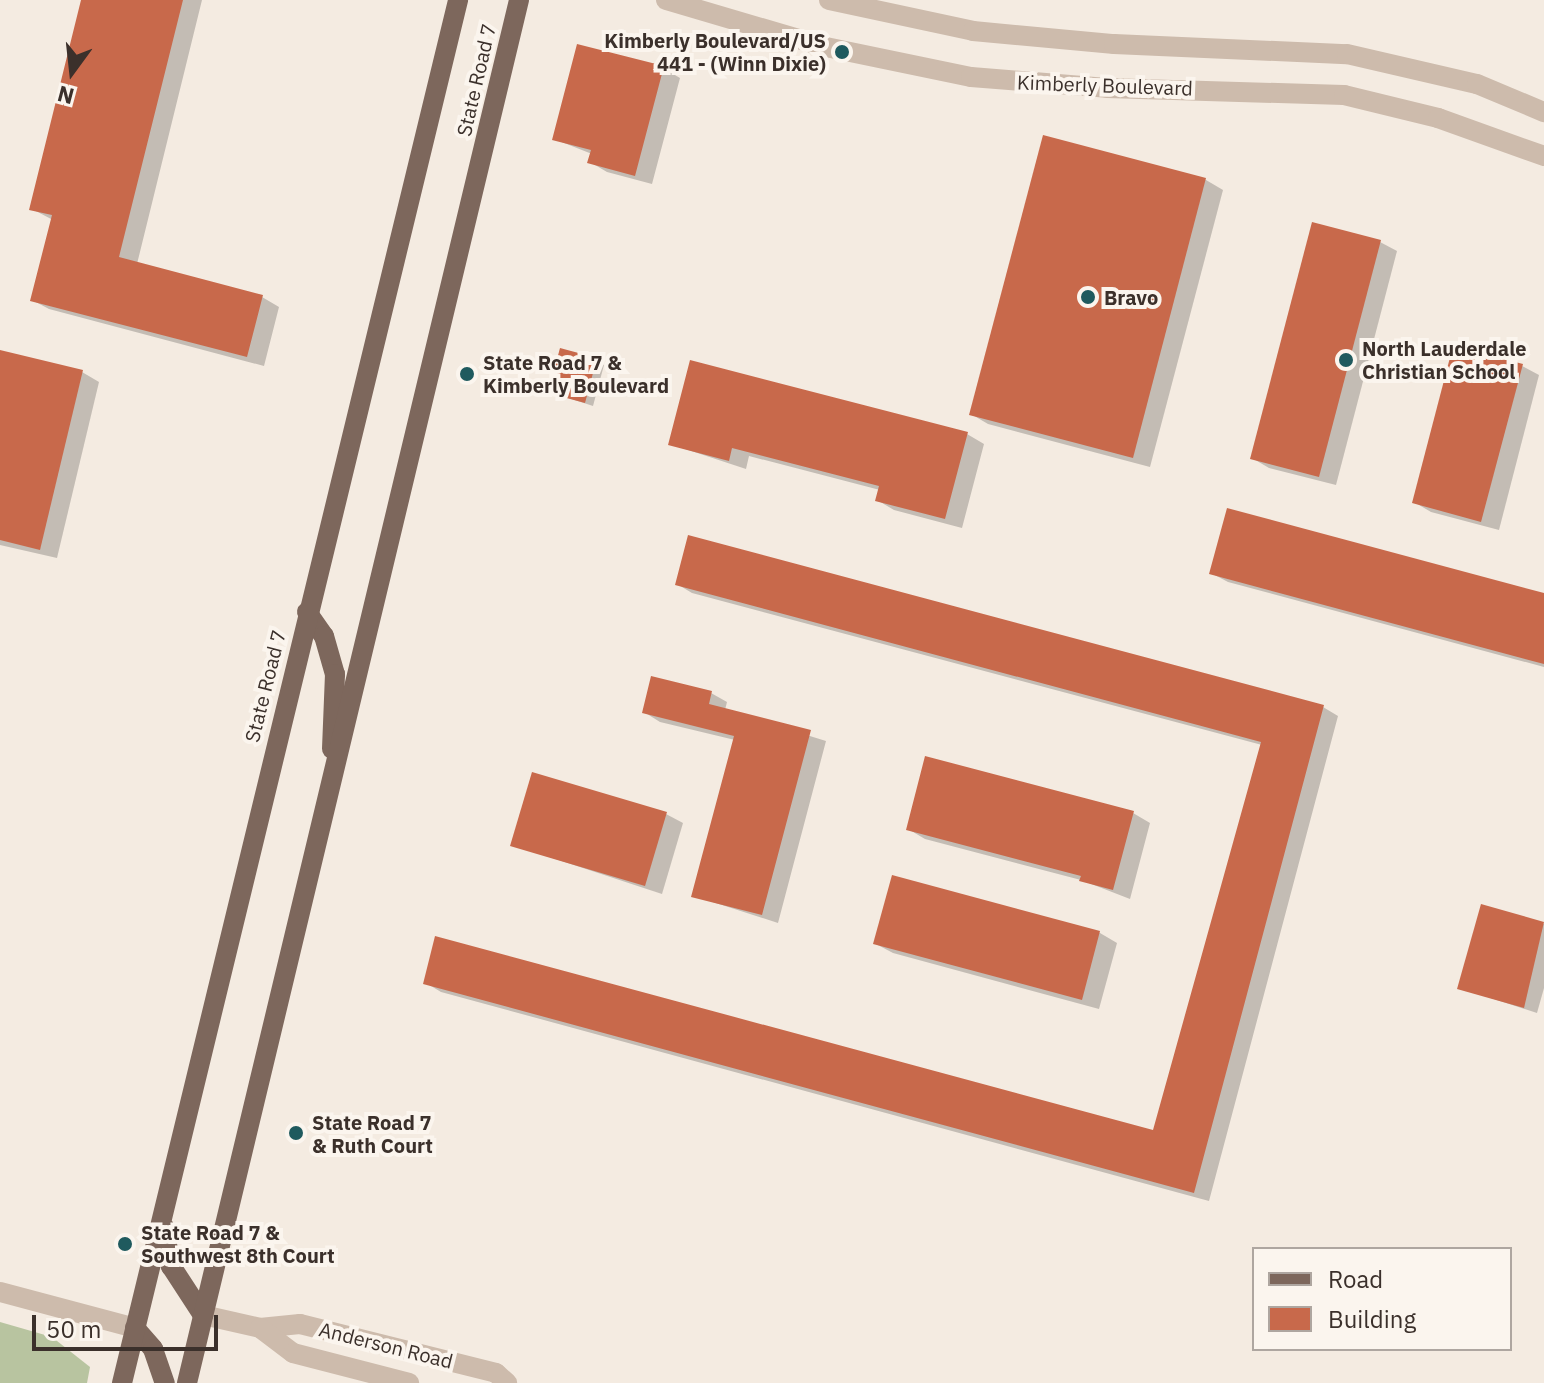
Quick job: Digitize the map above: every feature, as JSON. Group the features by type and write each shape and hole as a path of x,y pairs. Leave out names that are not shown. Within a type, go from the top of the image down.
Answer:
{"main road":[{"name":"State Road 7","path":"122,1383 458,0"},
{"name":"State Road 7","path":"187,1383 519,0"},
{"path":"307,612 324,636 335,674 330,793"},
{"path":"163,1219 171,1266 203,1315"},
{"path":"135,1328 153,1349 165,1383"}],"street":[{"name":"Kimberly Boulevard","path":"666,0 826,47 971,77 1092,87 1344,95 1438,118 1544,156"},
{"name":"Kimberly Boulevard","path":"829,0 973,31 1114,44 1320,50 1477,84 1544,112"},
{"path":"0,1292 135,1328"},
{"name":"Anderson Road","path":"203,1315 260,1328 300,1324 496,1373 507,1383"},
{"name":"Anderson Road","path":"260,1328 293,1353 409,1383"}],"green space":[{"path":"0,1322 52,1337 90,1367 87,1383 0,1383"}],"building":[{"path":"81,0 183,0 119,257 263,295 247,357 30,301 52,215 29,210"},
{"path":"577,44 664,66 635,176 587,163 591,150 552,140"},
{"name":"Bravo","path":"1043,135 1206,178 1133,458 969,415"},
{"path":"1312,222 1381,240 1319,477 1250,459"},
{"path":"1453,346 1523,364 1481,522 1412,503"},
{"path":"560,348 597,358 585,403 548,393"},
{"path":"0,350 83,370 40,550 0,540"},
{"path":"690,360 968,432 945,519 875,501 879,486 732,448 729,461 668,445"},
{"path":"1227,508 1544,593 1544,664 1209,574"},
{"path":"688,535 1324,705 1194,1193 423,984 435,936 1153,1130 1261,742 675,585"},
{"path":"651,676 712,691 709,704 811,730 762,915 691,897 734,736 642,713"},
{"path":"925,756 1134,811 1113,890 1079,881 1081,876 906,830"},
{"path":"532,772 667,812 645,886 510,846"},
{"path":"892,875 1100,931 1082,1000 873,944"},
{"path":"1481,904 1544,922 1524,1008 1457,989"}],"place":[{"name":"Kimberly Boulevard/US 441 - (Winn Dixie)","path":"842,52"},
{"name":"Bravo","path":"1088,297"},
{"name":"North Lauderdale Christian School","path":"1346,360"},
{"name":"State Road 7 & Kimberly Boulevard","path":"467,374"},
{"name":"State Road 7 & Ruth Court","path":"296,1133"},
{"name":"State Road 7 & Southwest 8th Court","path":"125,1244"}]}
